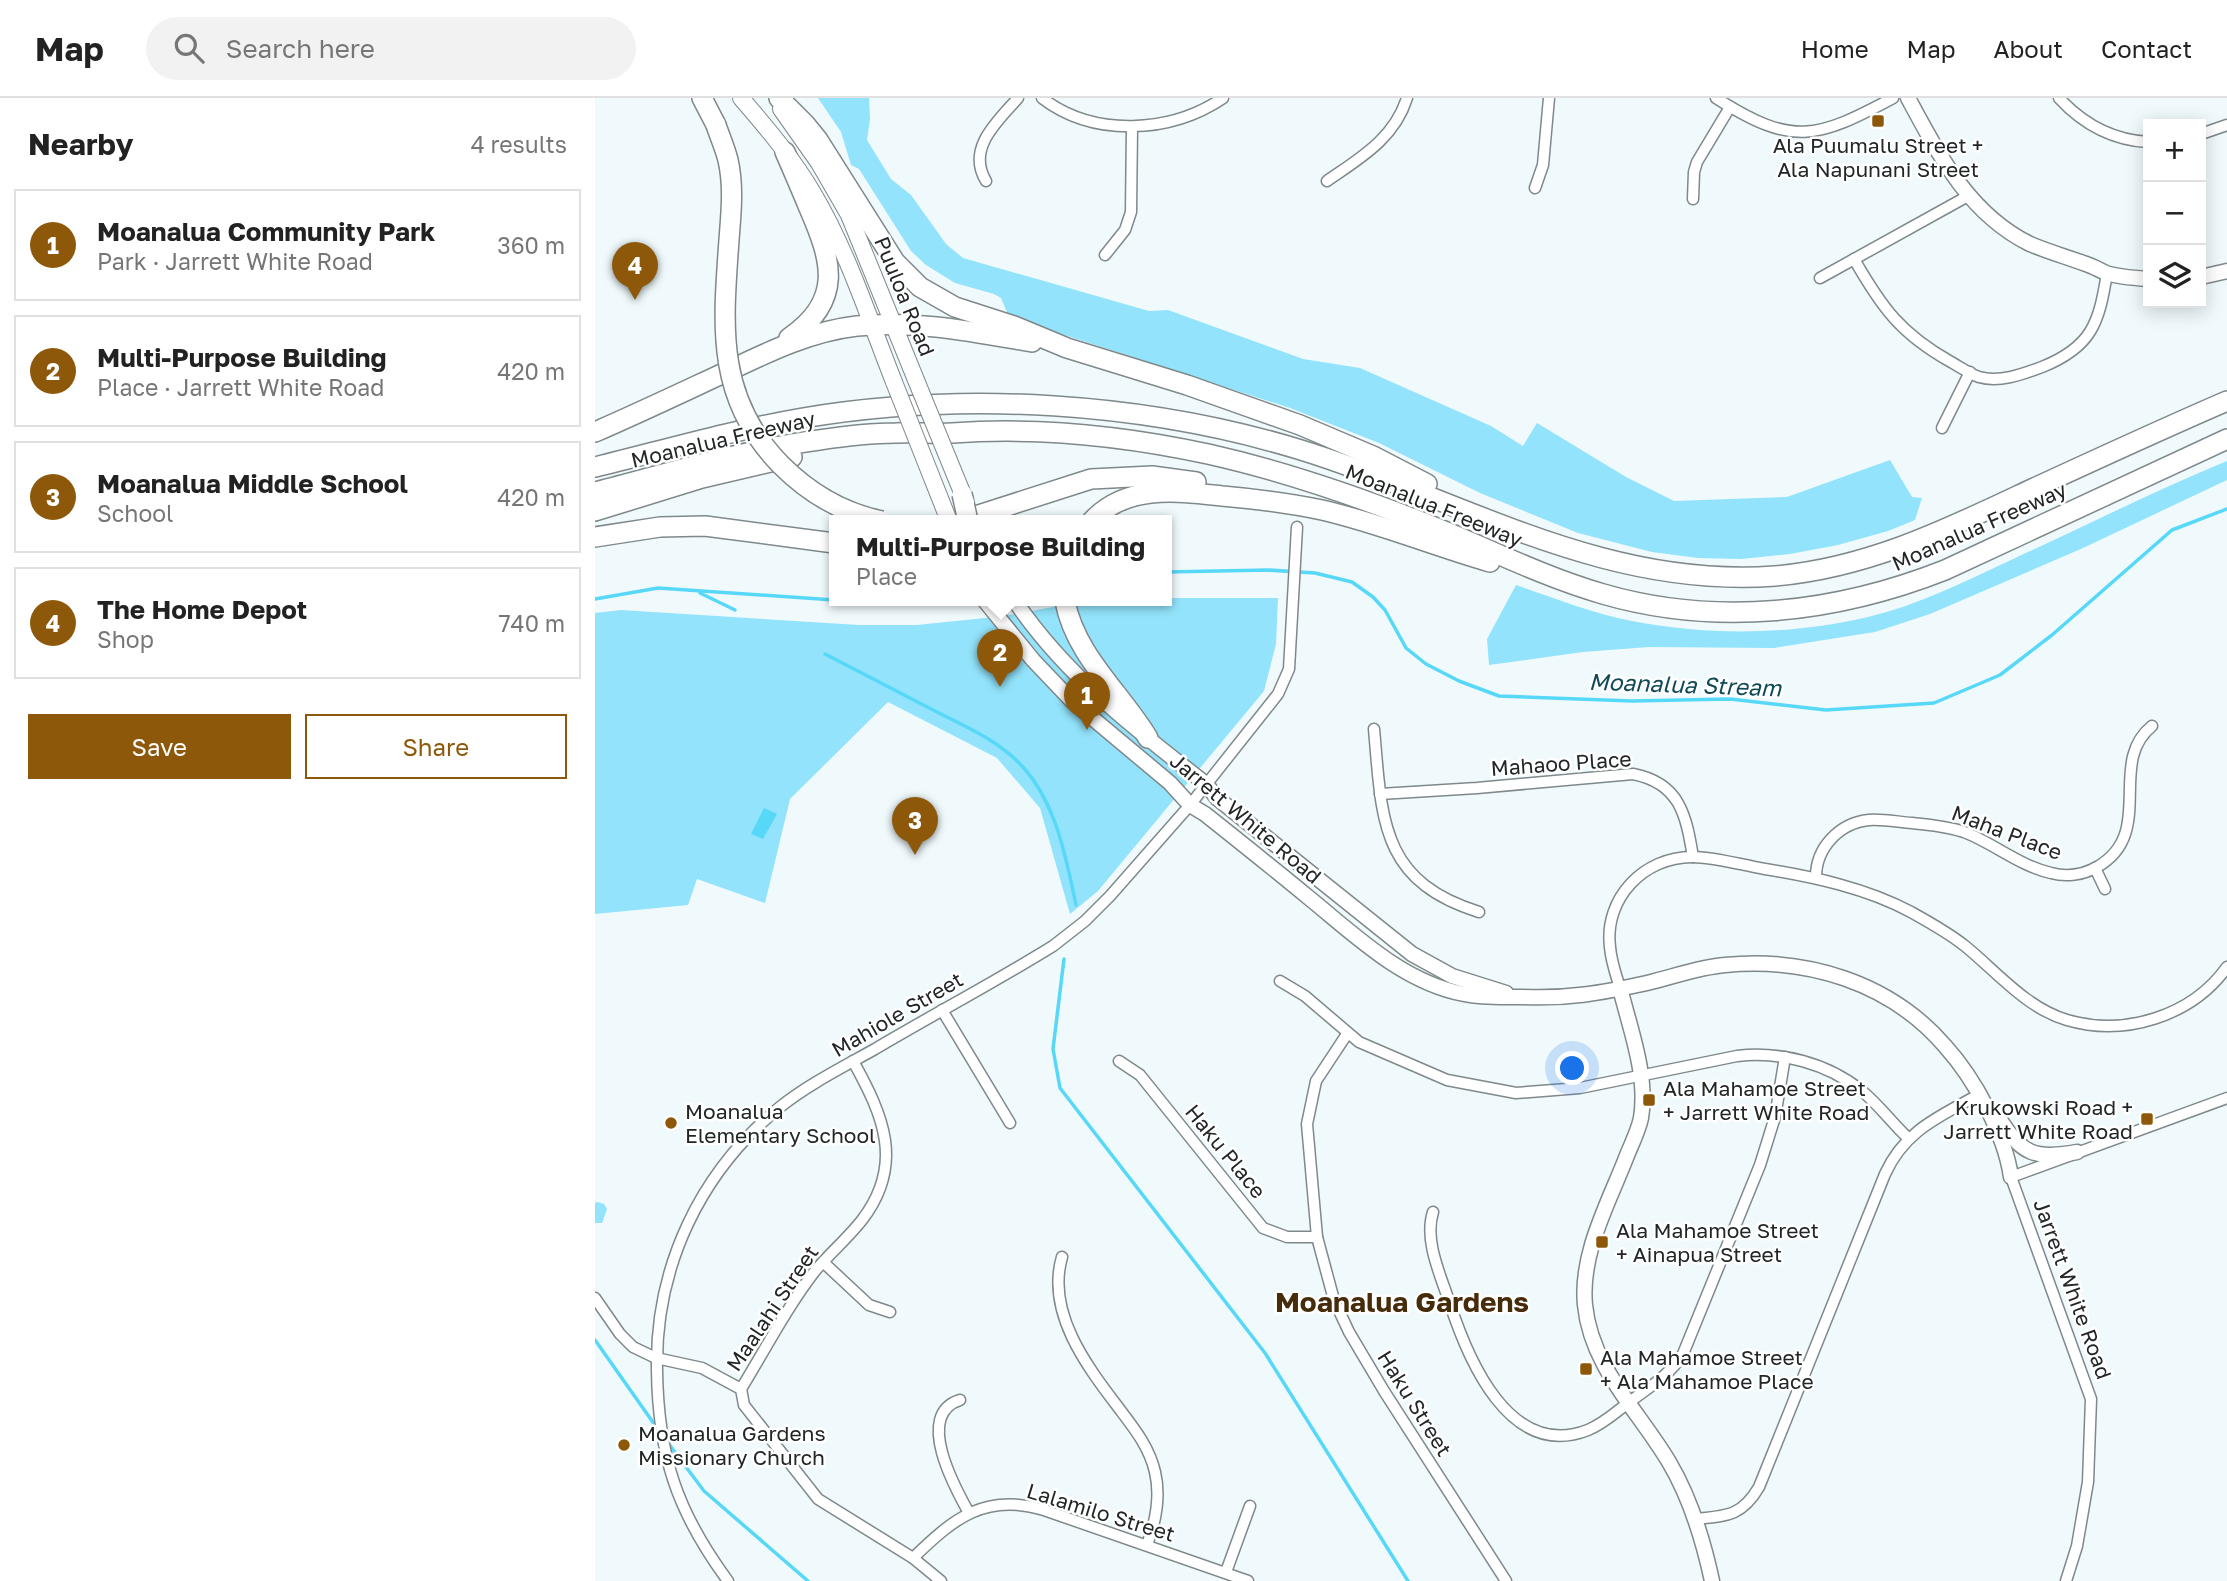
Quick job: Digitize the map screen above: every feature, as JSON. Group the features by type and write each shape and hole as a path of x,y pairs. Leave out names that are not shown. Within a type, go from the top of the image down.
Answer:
{"highway":[{"path":"702,98 716,125 728,160 731,192 725,337 727,362 743,409 771,455 799,482 839,507 858,515"},
{"path":"777,98 818,140 880,241 908,276 937,298 1067,348 1187,385 1300,425 1373,456 1421,481 1575,551"},
{"path":"755,358 789,338 811,320 823,302 827,289 829,267 826,251 785,152"},
{"path":"595,432 755,358 821,333 872,325 895,325 956,329 1067,348"},
{"name":"Moanalua Freeway","path":"595,467 766,425 847,412 955,404 1070,407 1176,420 1294,448 1371,473 1520,532 1624,565 1694,576 1773,576 1831,568 1871,558 1927,538 2145,436 2227,401"},
{"name":"Moanalua Freeway","path":"595,492 793,444 894,433 1008,431 1089,436 1168,447 1246,463 1323,486 1380,506 1546,575 1602,594 1685,610 1746,613 1807,608 1868,596 1945,570 2227,439"},
{"path":"595,510 702,478 804,454 952,433"},
{"path":"978,515 1080,482 1132,475 1152,476 1209,484 1370,523 1421,538 1458,553 1602,594"},
{"path":"1099,515 1129,496 1155,492 1278,501"},
{"path":"962,494 969,515"},
{"path":"595,537 683,526 733,529 829,542"},
{"path":"1066,606 1072,627 1088,656 1134,714 1148,738"}],"main road":[{"name":"Puuloa Road","path":"741,98 785,152 812,192 828,220 872,325"},
{"name":"Puuloa Road","path":"777,98 849,215 962,494"},
{"path":"872,325 947,515"}],"street":[{"path":"986,181 980,162 983,142 987,133 1018,98"},
{"path":"1042,98 1095,121 1132,127 1155,125 1200,112 1223,98"},
{"path":"1327,181 1385,138 1399,118 1407,98"},
{"path":"1535,188 1543,164 1549,98"},
{"path":"1716,98 1761,124 1792,132 1834,127 1893,98"},
{"path":"1908,98 1941,160 1968,196 2011,233 2049,252 2107,273 2143,278"},
{"path":"2059,98 2079,117 2101,130 2126,139 2143,141"},
{"path":"1693,199 1697,162 1730,107"},
{"path":"2206,132 2227,125"},
{"path":"1105,255 1125,230 1131,212 1132,127"},
{"path":"1820,278 1968,196"},
{"path":"1854,259 1877,299 1897,323 1928,348 1980,377 2012,377 2055,362 2072,352 2085,341 2097,322 2107,273"},
{"path":"2206,276 2227,271"},
{"path":"1942,428 1971,372"},
{"name":"Mahiole Street","path":"728,1581 701,1541 679,1497 670,1475 660,1430 656,1358 661,1306 670,1269 689,1217 729,1158 763,1122 801,1092 1044,951 1085,921 1110,896 1190,804 1278,694 1289,669 1297,527"},
{"name":"Jarrett White Road","path":"989,606 1060,689 1190,804 1371,949 1421,979 1462,994 1490,998 1572,998 1722,965 1783,964 1831,973 1875,991 1920,1022 1952,1054 1980,1097 1985,1124 1999,1162 2011,1177 2091,1399 2088,1482 2077,1546 2066,1581"},
{"name":"Jarrett White Road","path":"1019,606 1075,675 1206,784 1217,798 1412,954 1452,976 1521,997"},
{"path":"2105,889 2095,868 2117,849 2127,832 2133,751 2140,737 2152,726"},
{"path":"1374,729 1385,827 1404,864 1434,891 1479,912"},
{"name":"Mahaoo Place","path":"1380,794 1633,774 1659,783 1679,804 1687,822 1693,857"},
{"name":"Maha Place","path":"1816,877 1819,856 1834,836 1860,822 1879,820 1943,827 1963,832 2050,873 2078,874 2095,868"},
{"path":"1712,1581 1696,1519 1671,1465 1604,1367 1593,1343 1587,1318 1584,1289 1588,1259 1640,1123 1642,1077 1609,946 1610,925 1617,903 1629,886 1647,869 1669,860 1693,857 1816,877 1910,911 1963,944 2015,991 2049,1012 2076,1022 2119,1025 2161,1016 2198,997 2227,967"},
{"path":"1280,981 1305,996 1347,1034 1376,1051 1447,1080 1516,1093 1580,1088 1737,1056 1753,1054 1785,1057 1823,1068 1860,1090 1908,1138"},
{"path":"942,1010 1010,1123"},
{"name":"Haku Street","path":"1347,1034 1316,1081 1307,1124 1317,1237 1334,1300 1349,1332 1506,1581"},
{"path":"1433,1212 1430,1224 1431,1241 1462,1340 1480,1375 1508,1412 1532,1429 1551,1435 1571,1435 1600,1425 1668,1373 1683,1354 1760,1165 1775,1117 1785,1057"},
{"name":"Maalahi Street","path":"741,1389 804,1287 863,1219 876,1196 884,1171 886,1145 882,1119 853,1061"},
{"name":"Haku Place","path":"1119,1061 1140,1075 1263,1228 1287,1237 1317,1237"},
{"path":"1696,1519 1729,1516 1749,1502 1759,1487 1885,1174 1908,1138 1932,1120 1980,1097 2018,1144 2028,1151 2051,1155 2077,1152"},
{"path":"2011,1177 2227,1098"},
{"path":"1062,1257 1058,1292 1071,1334 1089,1369 1139,1436 1155,1470 1158,1504 1147,1545"},
{"path":"823,1262 870,1305 890,1312"},
{"path":"595,1298 626,1342 656,1358 702,1368 741,1389 744,1405 818,1499 913,1558 941,1581"},
{"path":"960,1400 948,1405 942,1414 940,1443 946,1467 969,1513"},
{"name":"Lalamilo Street","path":"913,1558 949,1524 969,1513 1002,1504 1024,1506 1248,1581"},
{"path":"1226,1572 1250,1506"}],"shaded area":[{"path":"818,98 869,98 867,140 891,179 911,195 946,244 963,258 1149,311 1168,310 1303,359 1360,368 1491,426 1523,446 1537,423 1626,477 1674,501 1787,497 1890,460 1912,497 1922,498 1915,520 1888,531 1838,545 1790,554 1741,559 1698,558 1652,552 1578,533 1480,493 1379,443 1290,408 1009,317 1001,298 955,283 926,265 911,251 859,169 851,165 841,132"},
{"path":"2227,461 2227,480 2083,548 1930,614 1875,632 1774,648 1649,647 1583,652 1489,665 1487,639 1516,585 1602,614 1661,626 1750,631 1839,623 1887,612 1941,592"},
{"path":"1172,598 1278,598 1276,644 1264,691 1098,891 1070,914 1040,808 997,758 888,702 790,799 765,903 697,879 688,905 595,914 595,613 621,610 859,625 917,625 1004,616 1058,606 1172,606"},
{"path":"764,808 777,814 763,839 751,834"},
{"path":"597,1202 604,1204 607,1209 602,1223 595,1223"}],"waterway":[{"name":"Moanalua Stream","path":"1172,572 1268,570 1315,573 1352,582 1373,597 1385,610 1406,648 1426,664 1459,681 1499,696 1632,701 1730,699 1826,710 1934,703 2000,675 2052,635 2172,530 2227,509"},
{"name":"Moanalua Stream","path":"595,599 658,588 829,600"},
{"path":"700,593 735,610"},
{"path":"825,654 981,735 1013,757 1034,781 1051,814 1058,831 1076,905"},
{"path":"1064,959 1053,1049 1060,1088 1265,1353 1408,1581"},
{"path":"595,1340 657,1428"},
{"path":"668,1443 704,1491 808,1581"}],"place":[{"name":"Ala Puumalu Street + Ala Napunani Street","path":"1878,121"},
{"name":"The Home Depot","path":"635,300"},
{"name":"Multi-Purpose Building","path":"1000,687"},
{"name":"Moanalua Community Park","path":"1087,730"},
{"name":"Moanalua Middle School","path":"915,855"},
{"name":"Ala Mahamoe Street + Jarrett White Road","path":"1649,1100"},
{"name":"Krukowski Road + Jarrett White Road","path":"2147,1119"},
{"name":"Moanalua Elementary School","path":"671,1123"},
{"name":"Ala Mahamoe Street + Ainapua Street","path":"1602,1242"},
{"name":"Ala Mahamoe Street + Ala Mahamoe Place","path":"1586,1369"},
{"name":"Moanalua Gardens Missionary Church","path":"624,1445"}],"district":[{"name":"Moanalua Gardens","path":"1402,1301"}]}
